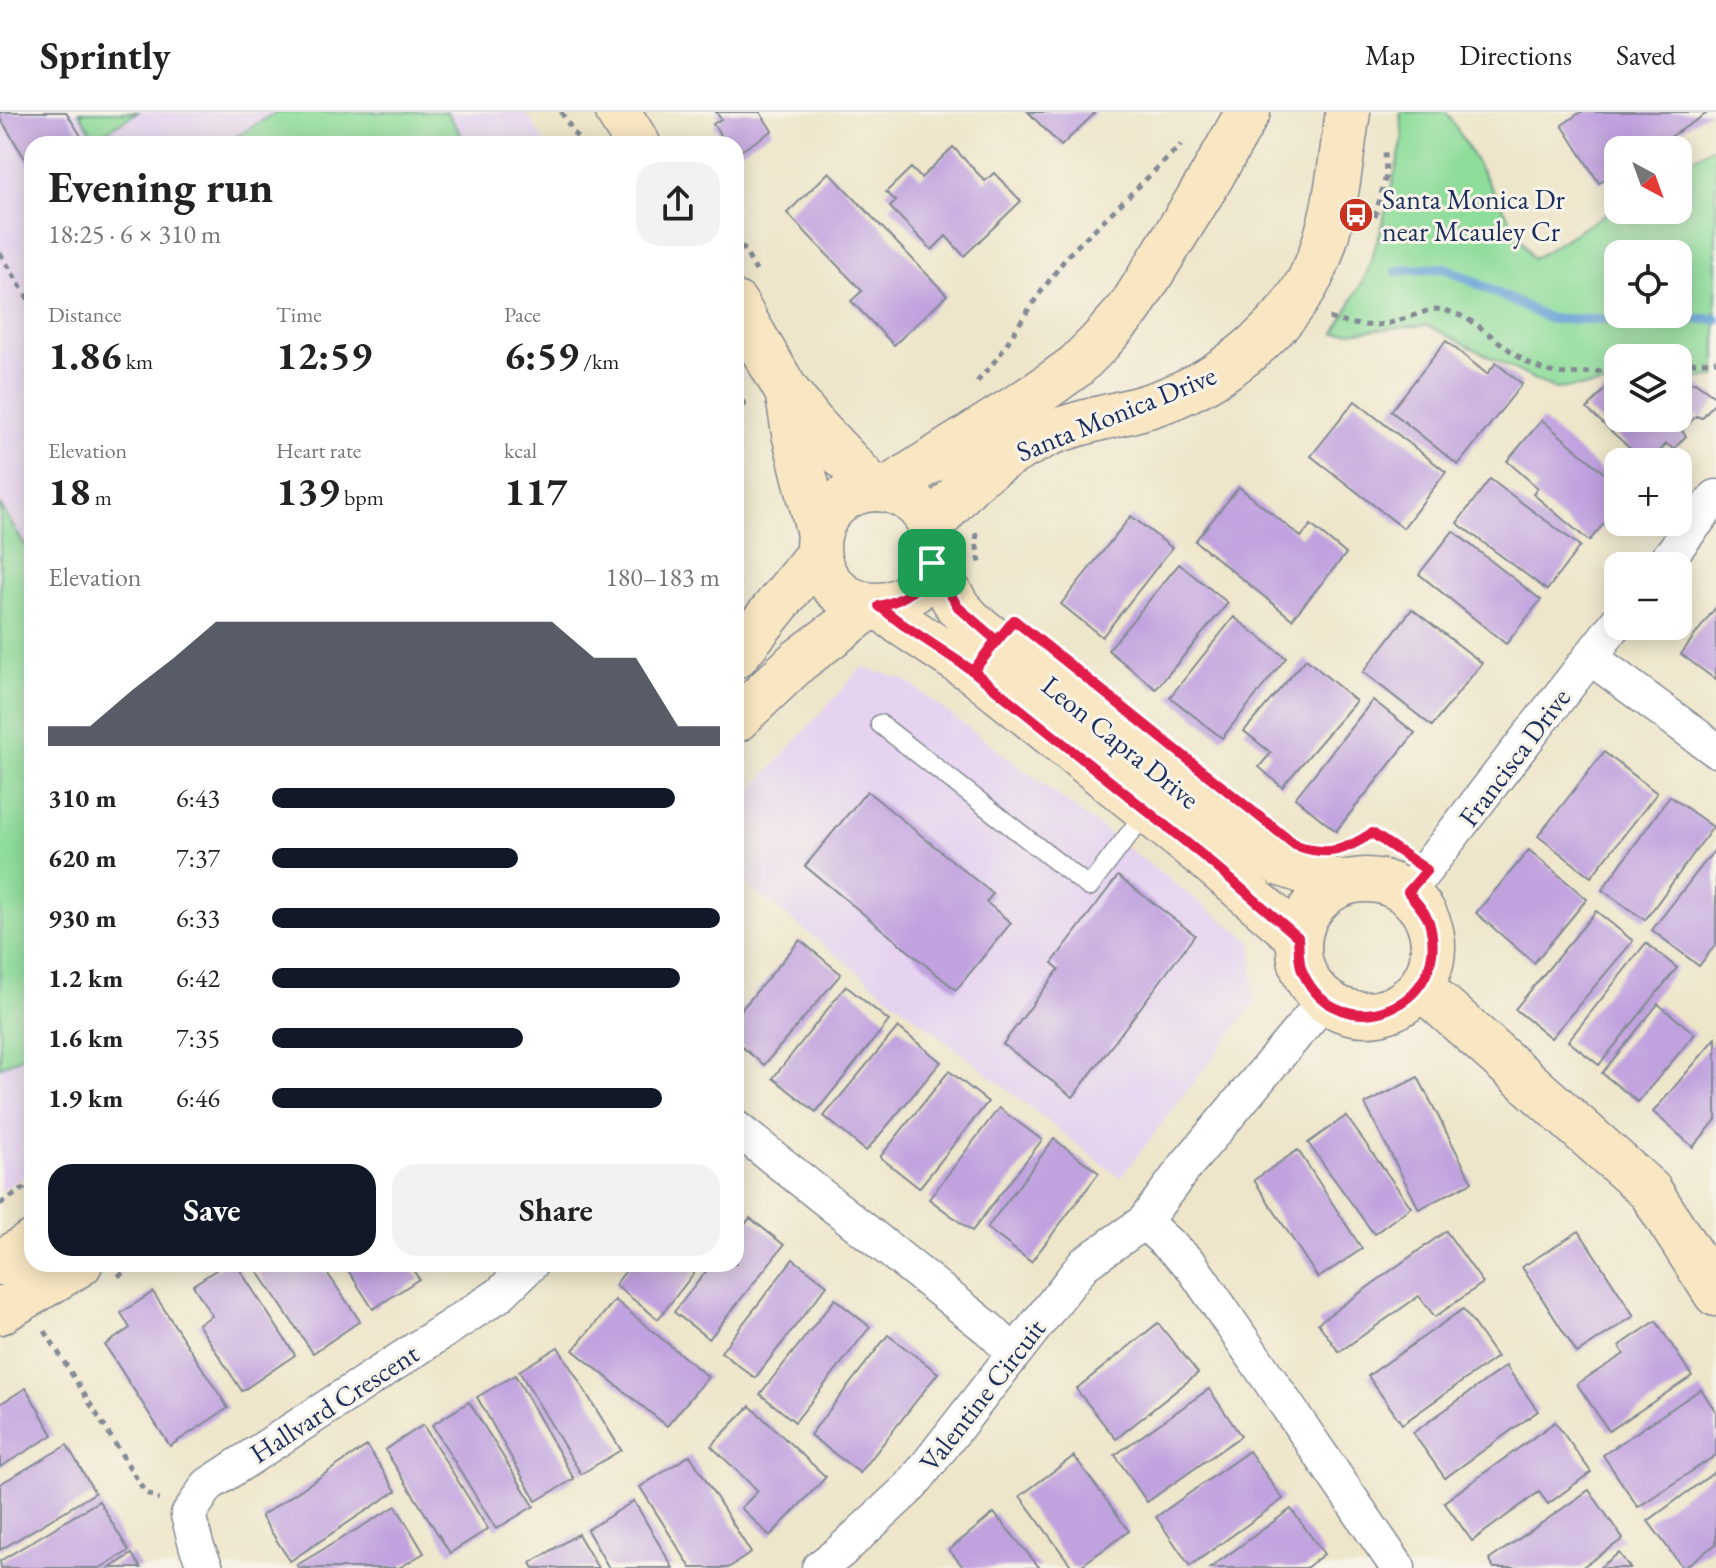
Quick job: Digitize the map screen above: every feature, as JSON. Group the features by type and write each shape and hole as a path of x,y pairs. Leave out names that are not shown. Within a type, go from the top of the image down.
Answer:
{"street":[{"path":"618,112 633,136"},
{"name":"Santa Monica Drive","path":"880,489 1076,366 1130,308 1248,112"},
{"name":"Santa Monica Drive","path":"932,545 973,481 1011,454 1049,434 1151,405 1197,385 1233,363 1266,335 1295,300 1315,268 1328,232 1348,112"},
{"path":"744,318 786,390 812,423 880,489 908,499 922,511 932,545 925,579 913,593 897,602 875,606 852,601 835,589 824,574 786,390"},
{"path":"744,645 819,544 827,516 853,494 880,489"},
{"path":"1673,552 1716,497"},
{"name":"Leon Capra Drive","path":"932,545 952,599 971,621 1233,833 1281,864 1341,867"},
{"path":"744,712 798,661 875,606"},
{"name":"Leon Capra Drive","path":"875,606 973,671 1207,859 1298,937"},
{"name":"Francisca Drive","path":"1418,881 1604,639"},
{"path":"1590,657 1716,750"},
{"path":"1341,867 1375,878 1418,881 1429,920 1433,955 1421,987 1401,1005 1375,1014 1348,1013 1324,1001 1302,972 1298,937 1311,904 1341,867"},
{"path":"1421,987 1650,1191 1716,1294"},
{"name":"Valentine Circuit","path":"819,1568 911,1486 1084,1264 1144,1222 1184,1168 1324,1001"},
{"path":"744,1134 989,1329 1014,1353"},
{"path":"1144,1222 1191,1265 1398,1568"},
{"path":"0,1263 24,1248"},
{"path":"20,1318 71,1272"},
{"name":"Hallvard Crescent","path":"188,1515 208,1485 499,1295 523,1272"},
{"path":"188,1515 206,1568"}],"lane":[{"path":"880,724 1089,887 1146,812"}],"path":[{"path":"561,112 576,136"},
{"path":"974,386 999,356 1068,255 1184,141"},
{"path":"1372,226 1386,176 1385,146"},
{"path":"0,253 24,292"},
{"path":"1319,327 1333,306"},
{"path":"1327,318 1354,326 1375,326 1432,309 1442,309 1462,316 1526,362 1547,371 1604,370"},
{"path":"1692,363 1716,361"},
{"path":"744,404 749,412"},
{"path":"978,525 976,542 981,567"},
{"path":"1341,867 1372,833 1418,881"},
{"path":"0,1204 24,1188"},
{"path":"20,1318 145,1492 188,1515"}],"shaded area":[{"path":"0,112 526,112 540,136 24,136 24,1176 0,1192"},
{"path":"862,667 905,680 1252,942 1254,1004 1120,1178 744,882 744,799"}],"green space":[{"path":"79,112 138,112 98,136 94,136"},
{"path":"277,112 447,112 462,136 237,136"},
{"path":"1400,112 1447,112 1533,259 1604,215 1604,224 1692,224 1692,160 1716,145 1716,377 1692,378 1692,344 1604,344 1604,385 1553,389 1427,325 1335,333 1367,273 1403,139"},
{"path":"0,505 24,544 24,1056 0,1067"}],"building":[{"path":"0,112 66,112 81,136 24,136 24,157 0,118"},
{"path":"716,112 760,112 772,131 744,149 744,136 721,136 713,124 721,119"},
{"path":"1028,112 1096,112 1061,146"},
{"path":"1581,112 1709,112 1672,136 1604,136 1604,180 1599,183 1562,125"},
{"path":"953,147 985,181 994,173 1021,201 964,256 946,236 932,250 890,207 896,201 886,192 911,168 921,178"},
{"path":"829,172 947,295 894,345 851,301 862,291 787,213"},
{"path":"1446,341 1487,374 1496,363 1522,384 1458,465 1391,411"},
{"path":"1692,383 1716,397 1716,401 1702,418 1696,416 1692,420"},
{"path":"1604,390 1604,425 1587,409"},
{"path":"1355,401 1446,472 1403,528 1311,456"},
{"path":"1542,420 1604,473 1604,523 1589,541 1533,494 1538,488 1507,461"},
{"path":"1612,432 1683,432 1686,436 1675,448 1666,444 1663,448 1630,448"},
{"path":"1490,479 1580,546 1547,590 1457,523"},
{"path":"1239,487 1301,537 1311,525 1346,554 1292,619 1195,541"},
{"path":"1131,516 1172,548 1102,637 1061,604"},
{"path":"1453,531 1541,600 1506,644 1419,574"},
{"path":"1179,564 1228,603 1156,689 1108,650"},
{"path":"1716,607 1716,680 1681,654"},
{"path":"1412,609 1482,663 1432,726 1363,672"},
{"path":"1234,617 1286,658 1222,738 1170,697"},
{"path":"1306,659 1356,701 1282,787 1259,767 1271,753 1244,731"},
{"path":"1373,700 1415,733 1336,831 1295,798"},
{"path":"1604,752 1657,793 1591,877 1538,836"},
{"path":"867,791 993,894 986,902 1011,923 956,990 805,866"},
{"path":"1670,796 1713,827 1645,920 1602,890"},
{"path":"1716,848 1716,944 1699,966 1652,930"},
{"path":"1529,850 1587,899 1534,963 1476,913"},
{"path":"1118,876 1195,935 1073,1097 1003,1044 1059,969 1052,963"},
{"path":"1596,911 1633,941 1551,1038 1515,1009"},
{"path":"800,940 841,974 764,1065 744,1049 744,1006"},
{"path":"1646,943 1677,968 1599,1065 1568,1041"},
{"path":"846,986 889,1021 816,1112 773,1078"},
{"path":"1658,1004 1695,1034 1638,1102 1602,1073"},
{"path":"898,1027 941,1062 866,1151 824,1116"},
{"path":"1716,1038 1716,1120 1693,1147 1653,1112"},
{"path":"949,1071 988,1102 919,1188 880,1157"},
{"path":"1418,1077 1472,1182 1419,1209 1365,1104"},
{"path":"999,1108 1042,1140 972,1231 929,1199"},
{"path":"1346,1116 1411,1207 1374,1234 1308,1143"},
{"path":"1054,1139 1099,1173 1031,1262 987,1228"},
{"path":"1298,1150 1362,1249 1318,1278 1254,1180"},
{"path":"750,1218 784,1245 709,1339 674,1312 706,1272 744,1272 744,1225"},
{"path":"1446,1231 1483,1283 1435,1317 1419,1296 1339,1352 1318,1323"},
{"path":"1579,1231 1634,1316 1577,1353 1522,1267"},
{"path":"793,1259 827,1285 755,1378 721,1352"},
{"path":"213,1272 241,1272 295,1355 242,1391 198,1324 212,1316 193,1285"},
{"path":"258,1272 326,1272 360,1321 313,1353"},
{"path":"349,1272 414,1272 419,1279 373,1309"},
{"path":"625,1272 695,1272 658,1319 615,1285"},
{"path":"153,1292 228,1408 170,1446 105,1345 130,1328 121,1313"},
{"path":"835,1299 870,1327 795,1422 760,1394"},
{"path":"615,1300 708,1377 667,1426 573,1350"},
{"path":"1463,1309 1497,1357 1402,1424 1368,1376"},
{"path":"1656,1321 1692,1376 1609,1431 1577,1384 1624,1354 1619,1346"},
{"path":"1158,1323 1198,1373 1116,1439 1076,1389"},
{"path":"888,1335 938,1373 860,1473 810,1435"},
{"path":"558,1347 621,1450 581,1474 519,1371"},
{"path":"1506,1366 1538,1411 1445,1478 1413,1433"},
{"path":"515,1375 574,1479 536,1501 477,1397"},
{"path":"26,1388 53,1435 0,1467 0,1404"},
{"path":"1209,1389 1241,1436 1147,1502 1115,1455"},
{"path":"1701,1389 1716,1412 1716,1455 1638,1507 1603,1455"},
{"path":"469,1402 534,1506 496,1529 432,1425"},
{"path":"750,1406 826,1477 770,1536 741,1508 758,1491 711,1446"},
{"path":"1555,1422 1591,1472 1548,1504 1539,1492 1472,1541 1444,1502"},
{"path":"423,1425 488,1529 450,1553 385,1450"},
{"path":"67,1445 95,1493 0,1550 0,1484"},
{"path":"367,1446 396,1491 290,1561 261,1516"},
{"path":"1249,1451 1283,1499 1190,1566 1156,1517"},
{"path":"690,1455 751,1553 728,1568 691,1568 640,1487"},
{"path":"1074,1456 1129,1531 1078,1568 1073,1568 1020,1496"},
{"path":"1716,1471 1716,1544 1683,1568 1648,1521"},
{"path":"1589,1490 1623,1539 1581,1568 1494,1568 1489,1560"},
{"path":"99,1501 129,1551 100,1568 1,1568 0,1561"},
{"path":"634,1501 673,1568 609,1568 587,1530"},
{"path":"396,1506 424,1553 399,1568 299,1568 297,1565"},
{"path":"1291,1509 1324,1554 1306,1568 1210,1568"},
{"path":"994,1513 1040,1568 964,1568 949,1550"},
{"path":"578,1534 598,1568 534,1568 531,1563"},
{"path":"1619,1553 1630,1568 1599,1568"},
{"path":"132,1554 141,1568 110,1568"}],"waterway":[{"path":"1397,271 1445,268 1550,319 1716,319"}],"place":[{"name":"Santa Monica Dr near Mcauley Cr","path":"1356,215"}],"route":[{"path":"932,563 925,579 913,593 897,602 879,606 973,671 1014,620 1295,845 1310,851 1344,850 1372,833 1427,870 1408,892 1429,920 1433,955 1421,987 1401,1005 1375,1014 1348,1013 1324,1001 1302,972 1298,937 1207,859 973,671 996,640 958,607 932,563"}]}
